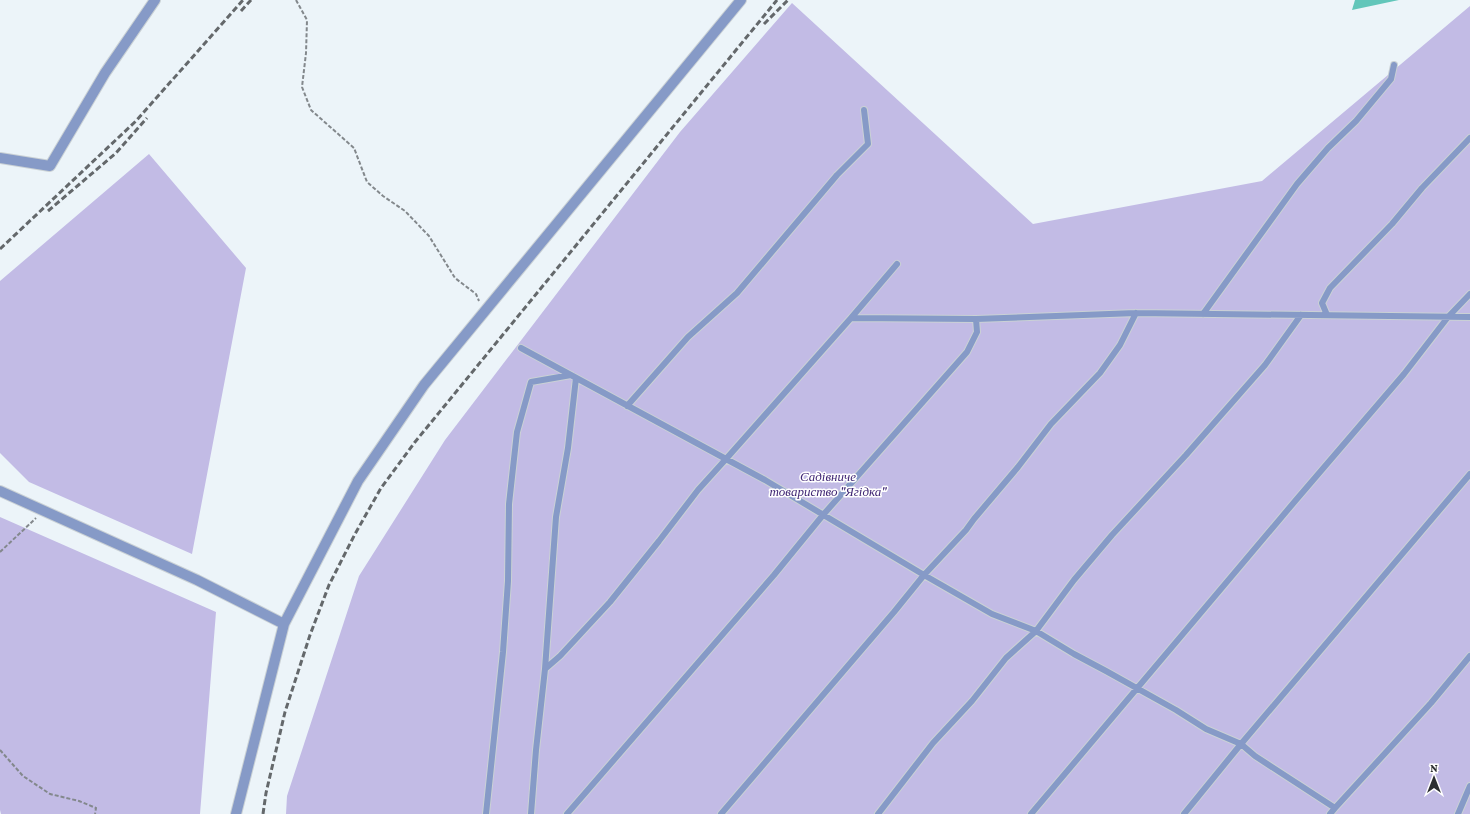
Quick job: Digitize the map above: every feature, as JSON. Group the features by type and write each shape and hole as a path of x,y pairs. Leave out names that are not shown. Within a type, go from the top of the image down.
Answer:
{"street":[{"path":"0,158 50,166 105,73 155,0"},
{"path":"236,814 284,624 358,481 424,385 740,0"},
{"path":"0,490 197,580 284,624"}],"lane":[{"path":"1203,314 1297,184 1328,148 1356,121 1390,79 1394,64"},
{"path":"627,406 688,337 737,292 837,175 868,144 864,110"},
{"path":"1327,315 1322,303 1330,288 1392,224 1422,188 1470,138"},
{"path":"545,669 560,656 610,602 698,490 897,264"},
{"path":"1031,814 1404,374 1448,317 1470,294"},
{"path":"721,814 924,575 966,530 1051,424 1100,373 1120,345 1136,313"},
{"path":"851,318 976,319 1136,313 1470,317"},
{"path":"878,814 933,743 972,701 1006,658 1036,631 1074,580 1112,535 1186,455 1265,365 1301,315"},
{"path":"567,814 774,575 823,515 967,352 977,332 976,319"},
{"path":"521,348 765,480 992,614 1036,631 1074,654 1176,710 1206,729 1241,744 1255,756 1335,808"},
{"path":"531,814 545,669 556,517 568,448 574,377"},
{"path":"486,814 503,652 508,581 509,504 518,432 530,382 574,377"},
{"path":"1184,814 1241,744 1470,474"},
{"path":"1330,814 1431,703 1470,656"},
{"path":"1458,814 1470,786"}],"path":[{"path":"296,0 307,20 306,53 302,87 310,110 354,148 367,182 383,196 406,211 429,236 455,278 476,294 484,311"},
{"path":"0,552 44,511"},
{"path":"0,750 23,776 50,794 78,801 96,808 95,814"}],"green space":[{"name":"Садівниче товариство \"Ягідка\"","path":"792,3 1033,224 1262,181 1470,6 1470,814 286,814 287,796 359,576 445,440 680,132"},
{"path":"149,154 246,268 192,554 29,482 0,453 0,281"},
{"path":"0,517 216,612 200,814 1,814"}],"shaded area":[{"path":"1355,0 1399,0 1352,10"}],"railway":[{"path":"0,249 136,121 243,0"},
{"path":"241,11 251,0"},
{"path":"263,814 266,793 285,712 310,635 329,585 381,488 415,442 777,0"},
{"path":"764,24 788,0"},
{"path":"48,211 116,153 147,118"}]}
